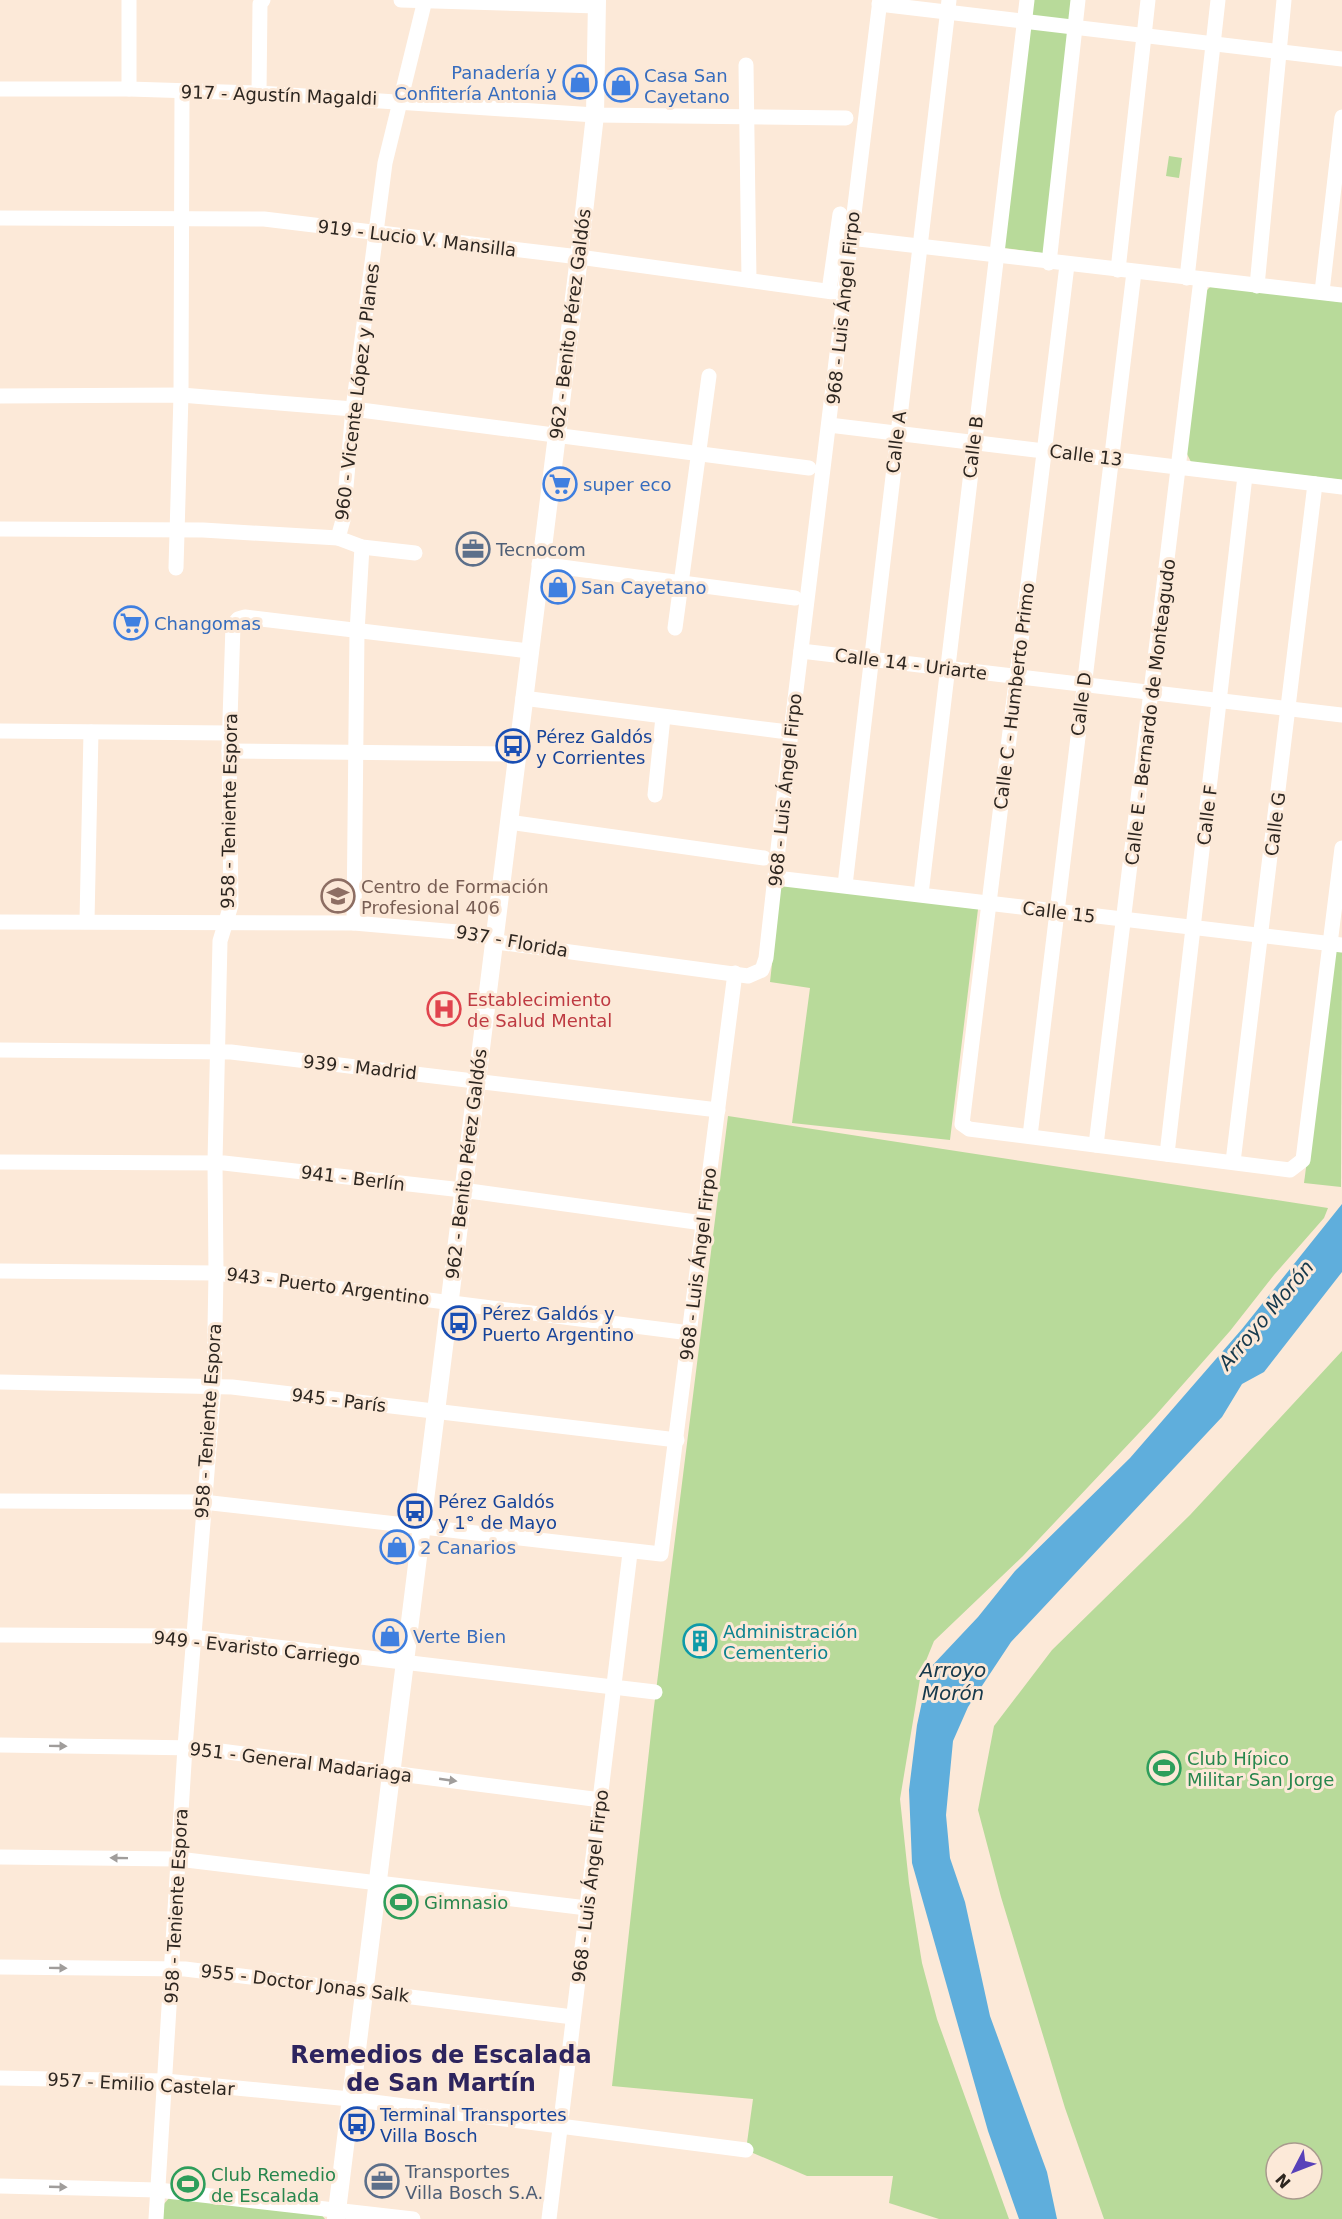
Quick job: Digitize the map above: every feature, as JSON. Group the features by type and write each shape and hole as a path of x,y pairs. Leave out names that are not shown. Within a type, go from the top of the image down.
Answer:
{"main road":[{"name":"962 - Benito Pérez Galdós","path":"336,2214 539,564 579,257 595,115 597,3"}],"street":[{"path":"129,0 129,89"},
{"path":"402,0 597,3"},
{"name":"960 - Vicente López y Planes","path":"338,538 343,520 353,409 385,163 425,0"},
{"name":"Calle B","path":"1018,0 1020,22"},
{"name":"Calle B","path":"916,893 1020,22 1027,0"},
{"path":"1049,258 1078,0"},
{"path":"1119,265 1148,0"},
{"name":"Calle E - Bernardo de Monteagudo","path":"1096,1145 1179,468 1192,275 1218,0"},
{"path":"1258,283 1277,52 1284,0"},
{"path":"259,93 262,2"},
{"path":"879,2 949,7 1020,22 1342,59"},
{"name":"968 - Luis Ángel Firpo","path":"549,2219 630,1553 661,1554 735,973 752,976 765,964 879,2"},
{"name":"Calle A","path":"845,885 949,7"},
{"path":"747,65 749,280"},
{"name":"917 - Agustín Magaldi","path":"0,89 129,89 259,93 400,100 595,115 846,118"},
{"path":"176,568 181,395 182,91"},
{"path":"1323,289 1342,117"},
{"name":"919 - Lucio V. Mansilla","path":"0,218 253,218 579,257 831,291 840,214"},
{"path":"851,233 1258,283 1323,289 1342,288"},
{"path":"1049,258 1067,265 1119,265 1134,272 1192,275"},
{"name":"Calle C - Humberto Primo","path":"1030,1136 964,1127 961,1120 1067,265"},
{"name":"Calle D","path":"1030,1136 1134,272"},
{"path":"1323,289 1342,296"},
{"path":"675,628 709,376"},
{"path":"0,396 181,395 353,409 809,468"},
{"name":"Calle 13","path":"829,425 1342,487"},
{"name":"Calle F","path":"1167,1154 1221,701 1245,476"},
{"name":"Calle G","path":"1233,1162 1315,484"},
{"path":"0,529 177,530 338,538 362,547 415,553"},
{"path":"354,923 357,632 362,547"},
{"path":"539,564 795,598"},
{"name":"958 - Teniente Espora","path":"156,2219 185,1747 214,1385 215,1162 220,941 231,904 229,752 233,624 245,617 357,632"},
{"path":"357,632 529,651"},
{"name":"Calle 14 - Uriarte","path":"801,651 1342,715"},
{"path":"523,698 780,731"},
{"path":"655,795 663,717"},
{"path":"0,731 230,733"},
{"path":"87,921 91,732"},
{"path":"229,752 516,754"},
{"path":"508,822 764,858"},
{"path":"1030,1136 1290,1170 1299,1165 1303,1160 1337,944 1342,848"},
{"name":"Calle 15","path":"776,878 1337,944"},
{"name":"937 - Florida","path":"0,922 354,923 448,930 504,943 735,973"},
{"name":"939 - Madrid","path":"0,1050 218,1052 476,1080 717,1110"},
{"name":"941 - Berlín","path":"0,1161 215,1162 462,1191 703,1223"},
{"name":"943 - Puerto Argentino","path":"0,1271 216,1273 690,1333"},
{"name":"945 - París","path":"0,1382 214,1385 677,1440"},
{"path":"0,1501 203,1502 630,1553"},
{"name":"949 - Evaristo Carriego","path":"0,1635 193,1637 404,1664 656,1692"},
{"name":"951 - General Madariaga","path":"0,1745 185,1747 601,1800"},
{"path":"0,1857 178,1859 587,1908"},
{"name":"955 - Doctor Jonas Salk","path":"0,1967 172,1969 363,1990 573,2017"},
{"name":"957 - Emilio Castelar","path":"0,2078 165,2081 350,2099 746,2150"},
{"path":"0,2186 158,2190 336,2214 413,2219"}],"green space":[{"path":"1027,0 1078,0 1050,254 997,247"},
{"path":"1169,156 1182,158 1179,178 1166,176"},
{"path":"1211,286 1342,302 1342,480 1191,462 1186,452 1206,291"},
{"path":"781,882 978,909 950,1140 792,1123 810,988 770,982"},
{"path":"1335,948 1342,949 1341,1187 1304,1183"},
{"path":"728,1116 1328,1208 1324,1218 1274,1275 1230,1331 1155,1416 1023,1556 934,1641 921,1673 900,1799 909,1883 922,1963 937,2019 1009,2219 939,2219 889,2203 893,2176 807,2176 746,2150 753,2099 612,2086 653,1715"},
{"name":"Club Hípico Militar San Jorge","path":"1342,1351 1342,2219 1104,2219 1065,2108 1001,1897 978,1810 994,1726 1052,1650 1190,1515"},
{"path":"170,2197 319,2212 325,2219 162,2219 163,2205"}],"water":[{"name":"Arroyo Morón","path":"1342,1204 1342,1272 1264,1372 1242,1384 1222,1417 1011,1642 968,1707 953,1741 946,1815 950,1858 965,1902 990,2016 1047,2172 1057,2219 1019,2219 988,2131 912,1863 909,1790 917,1725 929,1669 978,1617 1015,1571 1130,1458 1242,1329"}],"place":[{"name":"Panadería y Confitería Antonia","path":"580,82"},
{"name":"Casa San Cayetano","path":"621,85"},
{"name":"super eco","path":"560,484"},
{"name":"Tecnocom","path":"473,549"},
{"name":"San Cayetano","path":"558,587"},
{"name":"Changomas","path":"131,623"},
{"name":"Pérez Galdós y Corrientes","path":"513,746"},
{"name":"Centro de Formación Profesional 406","path":"338,896"},
{"name":"Establecimiento de Salud Mental","path":"444,1009"},
{"name":"Pérez Galdós y Puerto Argentino","path":"459,1323"},
{"name":"Pérez Galdós y 1° de Mayo","path":"415,1511"},
{"name":"2 Canarios","path":"397,1547"},
{"name":"Verte Bien","path":"390,1636"},
{"name":"Administración Cementerio","path":"700,1641"},
{"name":"Club Hípico Militar San Jorge","path":"1164,1768"},
{"name":"Gimnasio","path":"401,1902"},
{"name":"Terminal Transportes Villa Bosch","path":"357,2124"},
{"name":"Transportes Villa Bosch S.A.","path":"382,2181"},
{"name":"Club Remedio de Escalada","path":"188,2184"}],"district":[{"name":"Remedios de Escalada de San Martín","path":"441,2069"}]}
